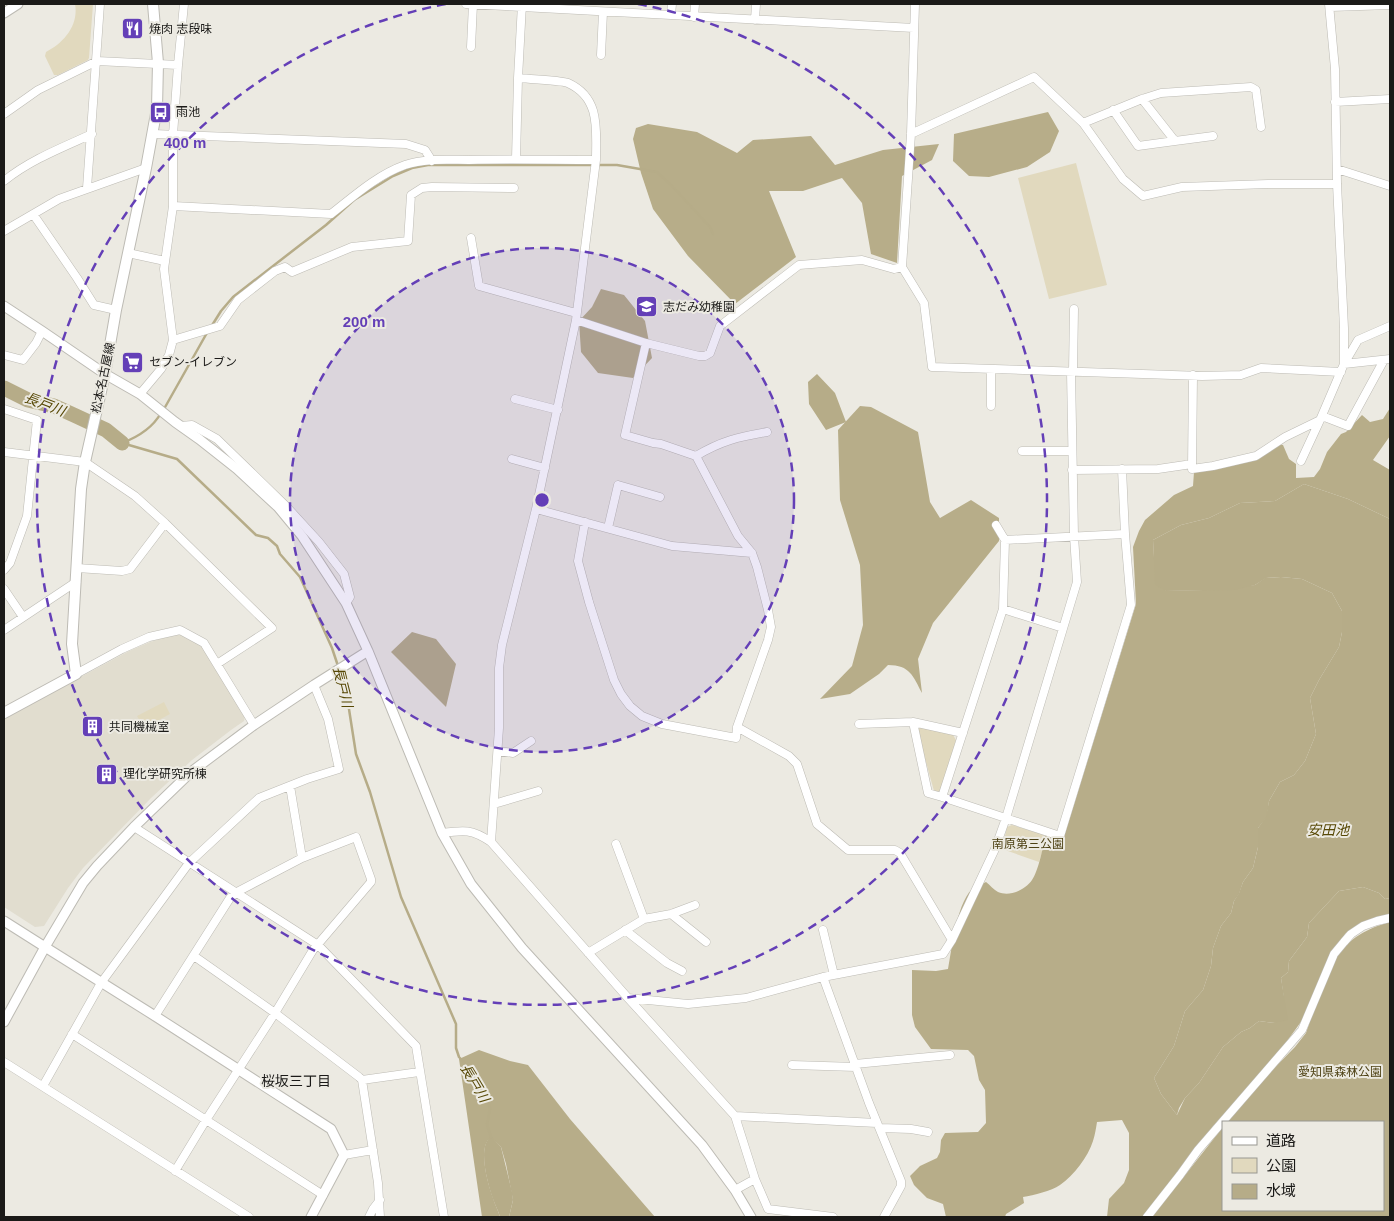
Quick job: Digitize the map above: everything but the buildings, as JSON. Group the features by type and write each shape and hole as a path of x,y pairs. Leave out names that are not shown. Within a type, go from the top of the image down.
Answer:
{"main road":[{"name":"松本名古屋線","path":"76,674 72,644 81,489 157,108 158,63 153,4"},
{"path":"4,713 76,674"}],"street":[{"path":"4,13 18,4"},
{"path":"87,188 100,4"},
{"path":"140,394 161,370 169,355 173,340 164,269 173,206 173,135 184,4"},
{"path":"466,4 522,5 604,12 914,28"},
{"path":"471,47 473,4"},
{"path":"671,15 672,4"},
{"path":"694,17 695,4"},
{"path":"755,20 756,4"},
{"path":"915,4 911,134 902,267 924,303 932,367 1241,375 1261,368 1342,368 1387,360"},
{"path":"516,159 522,5"},
{"path":"1342,368 1344,328 1337,184 1335,68 1330,5 1390,5"},
{"path":"601,55 604,12"},
{"path":"4,114 38,90 97,61 178,65"},
{"path":"911,134 1034,77 1082,123 1123,179 1143,196 1182,186 1337,184"},
{"path":"491,842 498,751 499,668 502,645 536,509 558,410 576,316 596,165 596,120 593,110 583,94 567,82 518,78"},
{"path":"1082,123 1142,99 1161,94 1251,87 1256,90 1261,127"},
{"path":"1142,99 1175,141"},
{"path":"1335,102 1390,99"},
{"path":"1113,110 1138,146 1213,136"},
{"path":"4,181 16,171 92,134"},
{"path":"153,134 406,144 424,150 432,161"},
{"path":"173,206 331,214 361,190 387,173 406,165 432,161 516,159 596,165"},
{"path":"4,231 59,199 146,168"},
{"path":"1337,169 1390,186"},
{"path":"173,340 220,326 238,300 275,271 285,267 292,272 352,247 408,241 410,196 422,188 514,188"},
{"path":"33,214 94,305 116,310"},
{"path":"471,238 479,286 576,316 646,343 699,356 705,356 710,352 720,326 799,265 862,260 894,269 902,267"},
{"path":"128,253 165,261"},
{"path":"4,306 105,374 140,394 200,439 238,469 278,507 302,536 346,603 368,651 442,833 471,884 522,948 702,1145 735,1190 751,1217"},
{"path":"628,998 688,1004 746,998 823,977 943,954 952,940 996,849 1077,582 1072,470 1074,309"},
{"path":"1301,461 1342,368 1358,340 1390,326"},
{"path":"4,355 22,360 36,343 42,331"},
{"path":"584,522 578,560 589,602 614,680 621,694 630,706 642,716 662,724 736,738 771,627 758,567 752,553 738,536 696,456 661,444 625,435 646,343"},
{"path":"1194,375 1192,469 1256,456 1321,418 1348,426 1387,360"},
{"path":"991,369 991,406"},
{"path":"516,399 558,410"},
{"path":"4,408 38,420 28,516 10,563 4,570"},
{"path":"181,426 192,425 217,439 286,506 319,542 344,574 350,597 346,603"},
{"path":"696,456 712,446 736,438 766,432"},
{"path":"1022,451 1072,450"},
{"path":"4,452 85,462 135,496 272,628 217,664"},
{"path":"512,459 545,468"},
{"path":"1072,470 1158,469 1192,464"},
{"path":"913,722 928,793 1060,836 1131,605 1122,469"},
{"path":"608,528 618,485 660,496"},
{"path":"536,509 672,546 752,553"},
{"path":"77,568 122,571 130,569 165,523"},
{"path":"942,797 1003,609 1005,540 996,525"},
{"path":"1005,540 1125,534"},
{"path":"4,630 76,582"},
{"path":"4,589 22,617"},
{"path":"1003,609 1063,628"},
{"path":"76,674 122,649 149,637 180,630 204,643 254,725"},
{"path":"4,1022 83,883 134,827 191,772 254,725 368,651"},
{"path":"43,1086 101,982 189,863 259,798 307,779 339,769 328,719 314,685"},
{"path":"859,724 913,722 963,732"},
{"path":"738,727 789,756 797,764 817,824 848,850 894,850 900,853 952,940"},
{"path":"498,751 513,753 532,740"},
{"path":"290,786 302,858"},
{"path":"494,804 538,792"},
{"path":"134,827 318,945 416,1046 444,1217"},
{"path":"442,833 462,830 479,833 491,842 735,1116 768,1209 833,1217"},
{"path":"156,1016 230,898 237,892 302,858 356,837 371,882 313,950 175,1170"},
{"path":"616,844 644,919"},
{"path":"588,953 644,919 671,914 695,905"},
{"path":"671,914 706,942"},
{"path":"1223,1121 1302,1030 1334,954 1352,934 1363,926 1390,918"},
{"path":"4,921 331,1129 344,1155"},
{"path":"625,930 667,964 682,971"},
{"path":"823,930 834,975"},
{"path":"194,956 275,1013 362,1080 380,1200 380,1217"},
{"path":"823,977 901,1181 901,1186 884,1217"},
{"path":"72,1034 323,1195"},
{"path":"792,1065 856,1066 950,1055"},
{"path":"4,1062 249,1217"},
{"path":"362,1080 419,1072"},
{"path":"735,1116 879,1126 928,1132"},
{"path":"1147,1217 1198,1150 1222,1122"},
{"path":"344,1155 372,1150"},
{"path":"311,1217 344,1155"},
{"path":"735,1190 756,1179"},
{"path":"369,1217 372,1209 380,1200"}],"shaded area":[{"path":"179,633 201,644 245,716 244,721 192,760 151,798 83,868 44,926 35,927 4,907 4,718 129,651"}],"green space":[{"path":"75,4 93,4 89,58 58,75 54,75 45,56 46,52 59,44 69,32 75,19"},
{"path":"1048,112 1059,131 1050,152 1027,167 989,177 969,176 953,161 954,134"},
{"path":"648,124 697,132 737,153 753,140 811,136 835,165 883,150 939,144 932,160 902,176 897,263 871,254 862,203 842,178 803,191 769,191 796,257 735,304 688,256 653,209 641,173 633,139 636,128"},
{"path":"1076,163 1107,285 1049,299 1018,178"},
{"path":"601,289 624,295 645,321 652,358 633,378 598,373 581,352 579,321 592,307"},
{"path":"860,406 871,407 918,432 930,502 940,518 971,500 999,518 999,541 933,623 918,659 922,693 906,669 888,665 879,674 850,694 820,699 852,666 863,625 860,565 840,500 838,430"},
{"path":"1390,408 1390,436 1373,460 1390,470 1390,519 1348,499 1304,484 1275,501 1240,503 1209,518 1181,525 1153,540 1154,557 1166,591 1255,585 1265,578 1302,579 1332,593 1342,611 1342,632 1339,647 1310,698 1316,734 1305,761 1294,775 1280,782 1269,801 1267,817 1258,828 1258,847 1253,868 1243,882 1239,894 1234,901 1231,913 1221,926 1213,948 1211,966 1203,990 1185,1011 1174,1046 1154,1078 1161,1094 1177,1115 1185,1098 1199,1083 1223,1047 1241,1032 1259,1021 1275,1023 1284,999 1281,978 1288,972 1289,961 1307,937 1309,923 1339,891 1363,887 1379,893 1385,899 1390,898 1390,914 1356,926 1346,933 1331,953 1303,1019 1274,1059 1214,1125 1142,1217 1107,1217 1109,1199 1124,1183 1129,1170 1129,1133 1122,1120 1097,1122 1094,1139 1088,1153 1070,1176 1052,1189 1023,1197 1024,1203 1006,1214 1005,1217 946,1217 943,1204 927,1198 914,1185 910,1176 920,1166 937,1158 940,1152 941,1140 945,1133 978,1132 986,1123 985,1090 979,1080 974,1056 968,1050 931,1049 915,1027 912,1015 912,970 936,971 948,969 956,925 969,893 975,887 986,882 996,891 1007,894 1021,890 1029,884 1034,876 1045,835 1063,840 1136,604 1133,547 1145,520 1174,495 1193,486 1194,472 1255,460 1277,444 1283,445 1289,459 1296,464 1296,478 1314,477 1320,469 1327,452 1341,434 1346,432 1362,415 1370,422 1383,419"},
{"path":"412,632 436,639 456,664 446,707 391,652"},
{"path":"164,702 170,714 144,728 137,716"},
{"path":"916,726 953,735 956,740 941,791 934,791"},
{"name":"南原第三公園","path":"1012,825 1045,835 1039,862 1002,849 1007,827"},
{"name":"愛知県森林公園","path":"1390,922 1390,1217 1152,1217 1222,1128 1222,1211 1384,1211 1384,1121 1227,1121 1306,1033 1336,957 1353,939"},
{"path":"479,1050 528,1065 570,1119 655,1217 509,1217 513,1200 506,1164 501,1147 491,1137 485,1149 486,1175 500,1217 482,1217 459,1059"}],"water":[{"path":"817,374 835,393 846,422 826,430 809,404 808,382"},
{"name":"安田池","path":"1304,484 1348,499 1390,519 1390,898 1385,899 1379,893 1363,887 1339,891 1309,923 1307,937 1289,961 1288,972 1281,978 1288,1020 1275,1023 1259,1021 1241,1032 1223,1047 1199,1083 1185,1098 1177,1115 1161,1094 1154,1078 1174,1046 1185,1011 1203,990 1211,966 1213,948 1221,926 1231,913 1234,901 1243,882 1253,868 1258,847 1258,828 1266,817 1269,801 1280,782 1294,775 1305,761 1316,734 1310,698 1339,647 1342,632 1342,611 1332,593 1302,579 1266,578 1255,585 1234,590 1166,591 1155,585 1153,540 1181,525 1209,518 1240,503 1275,501"},
{"path":"492,1137 501,1147 512,1192 513,1200 509,1217 500,1217 487,1177 484,1151 489,1138"}],"waterway":[{"path":"211,327 233,297 326,225 354,200 393,176 412,168 428,165 617,165 657,172 710,227 713,234"},
{"path":"164,409 208,331"},
{"name":"長戸川","path":"4,388 28,400 54,406 76,416 106,430 122,443"},
{"path":"122,443 145,431 161,413"},
{"name":"長戸川","path":"122,443 177,459 256,535 268,538 277,546 280,554 300,577 332,648 338,666"},
{"name":"長戸川","path":"340,672 346,690 356,754 370,792 401,897 456,1024 456,1048 459,1057 469,1068 477,1088 490,1108 487,1125 491,1137"}],"place":[{"name":"焼肉 志段味","path":"133,29"},
{"name":"雨池","path":"160,112"},
{"name":"志だみ幼稚園","path":"647,307"},
{"name":"セブン-イレブン","path":"133,362"},
{"name":"共同機械室","path":"93,727"},
{"name":"理化学研究所棟","path":"107,774"}],"district":[{"name":"桜坂三丁目","path":"296,1081"}]}
